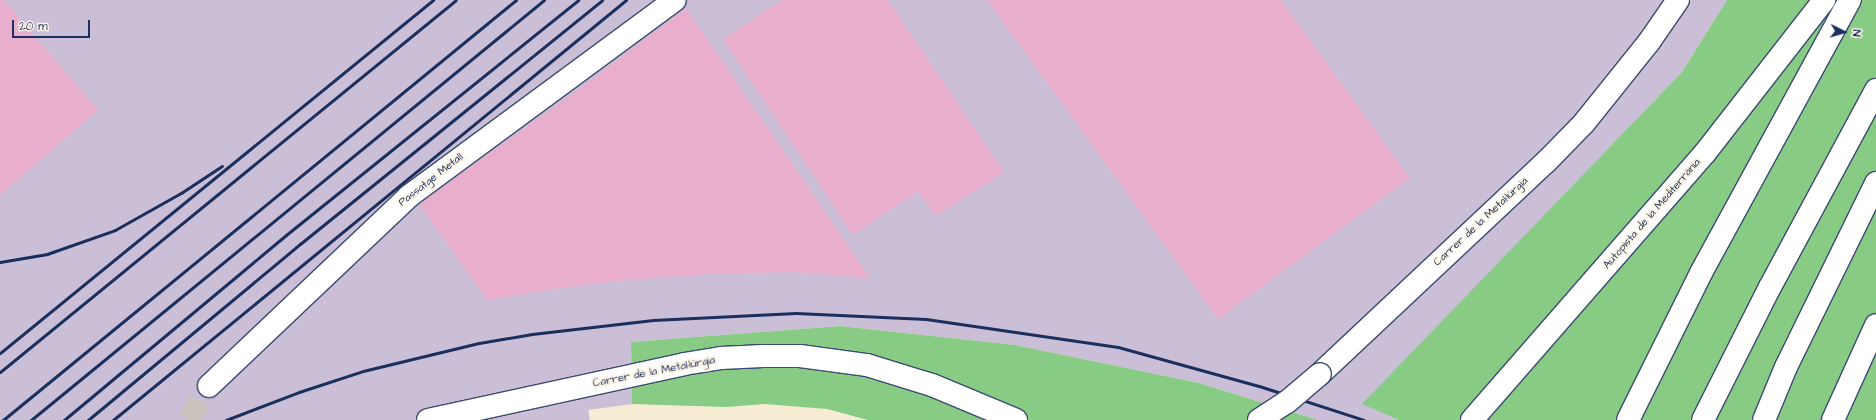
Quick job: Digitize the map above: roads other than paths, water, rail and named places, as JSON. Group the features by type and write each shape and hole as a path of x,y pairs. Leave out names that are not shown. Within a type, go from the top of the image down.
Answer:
{"main road":[{"name":"Passatge Metall","path":"209,386 409,196 675,0"},
{"name":"Carrer de la Metal·lúrgia","path":"1259,420 1286,402 1320,374 1546,162 1584,123 1649,42 1678,0"},
{"name":"Autopista de la Mediterrània","path":"1472,420 1705,153 1824,0"},
{"path":"1628,420 1706,264 1850,0"},
{"path":"1703,420 1770,287 1876,90"},
{"path":"1764,420 1795,346 1876,184"},
{"path":"1833,420 1876,325"},
{"name":"Carrer de la Metal·lúrgia","path":"428,420 684,364 721,358 763,356 800,356 867,365 932,385 1016,420"}],"tunnel":[{"path":"189,420 209,386"}],"railway":[{"path":"0,353 433,0"},
{"path":"0,372 456,0"},
{"path":"3,420 516,0"},
{"path":"31,420 544,0"},
{"path":"64,420 286,235 578,0"},
{"path":"88,420 300,244 602,0"},
{"path":"113,420 626,0"},
{"path":"0,262 47,254 115,230 181,193 222,166"},
{"path":"226,420 299,392 363,371 479,343 532,334 653,320 796,313 926,319 1118,347 1259,386 1364,420"}]}
